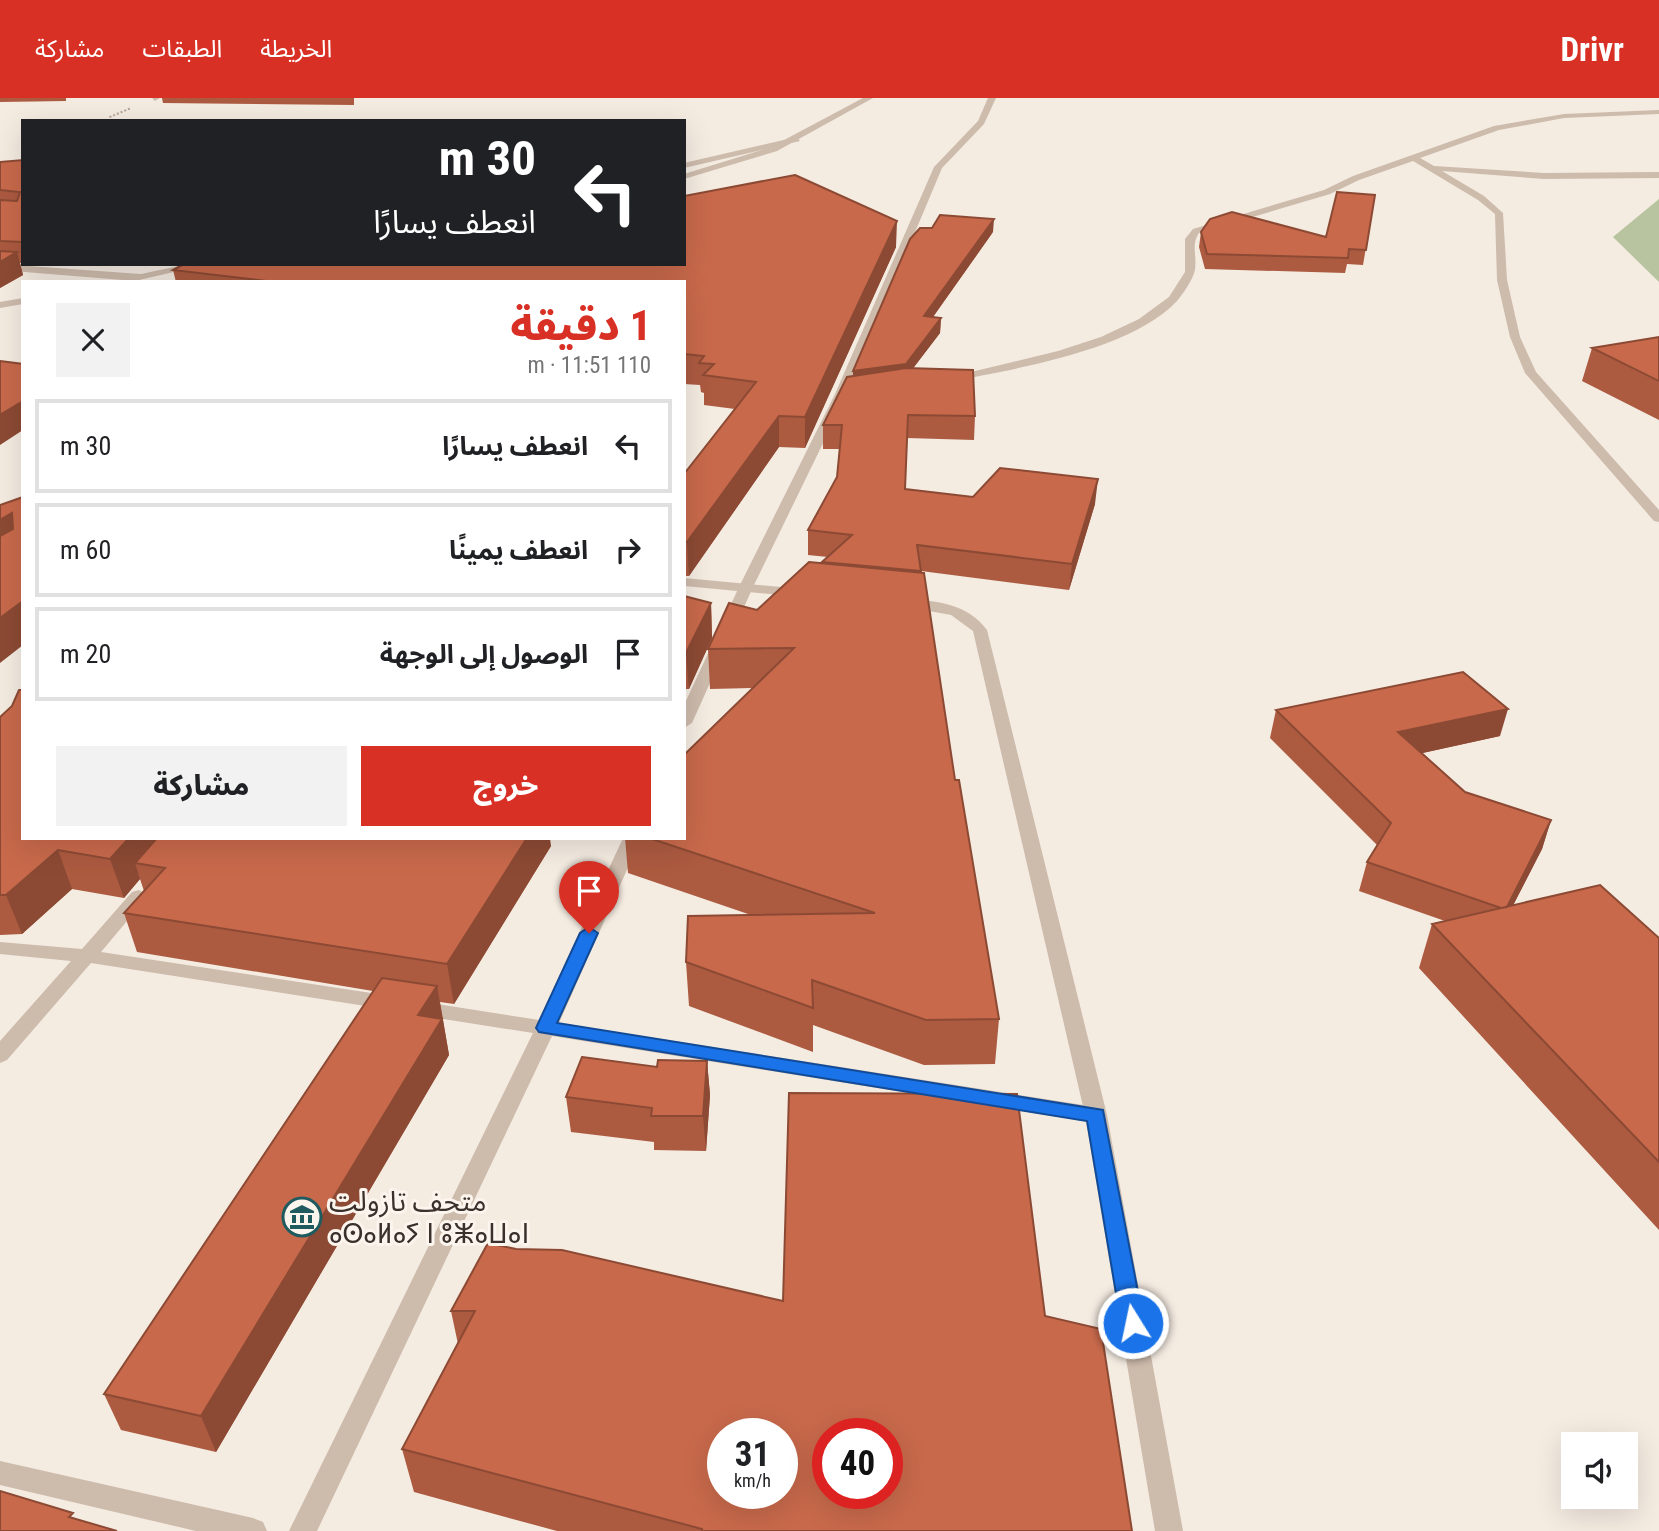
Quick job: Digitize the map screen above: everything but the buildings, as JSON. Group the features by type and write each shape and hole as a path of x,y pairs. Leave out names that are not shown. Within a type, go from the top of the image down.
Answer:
{"street":[{"path":"686,176 749,159 797,139 869,98"},
{"path":"686,719 746,587 841,394 938,167 981,122 992,98"},
{"path":"935,381 1093,343 1139,326 1174,300 1192,271 1190,239 1196,230 1327,192 1413,157 1484,132 1530,120 1659,112"},
{"path":"686,166 797,139"},
{"path":"1413,157 1499,212 1502,280 1515,337 1531,373 1659,518"},
{"path":"1429,167 1544,176 1659,175"},
{"path":"126,280 193,266"},
{"path":"0,267 145,276"},
{"path":"0,305 21,300"},
{"path":"841,394 854,393"},
{"path":"686,582 812,594"},
{"path":"892,601 949,608 964,614 980,630 1096,1115 1169,1531"},
{"path":"303,1531 546,1028 631,840"},
{"path":"0,1055 156,877"},
{"path":"0,948 88,956 1096,1115"},
{"path":"0,1473 253,1531"}],"path":[{"path":"109,119 135,107"}],"green space":[{"path":"1659,199 1659,282 1613,237"}],"place":[{"name":"متحف تازولت ⴰⵙⴰⵍⴰⵢ ⵏ ⵓⵥⴰⵡⴰⵏ","path":"302,1217"}],"route":[{"path":"589,933 546,1028 1096,1115 1133,1323"}]}
